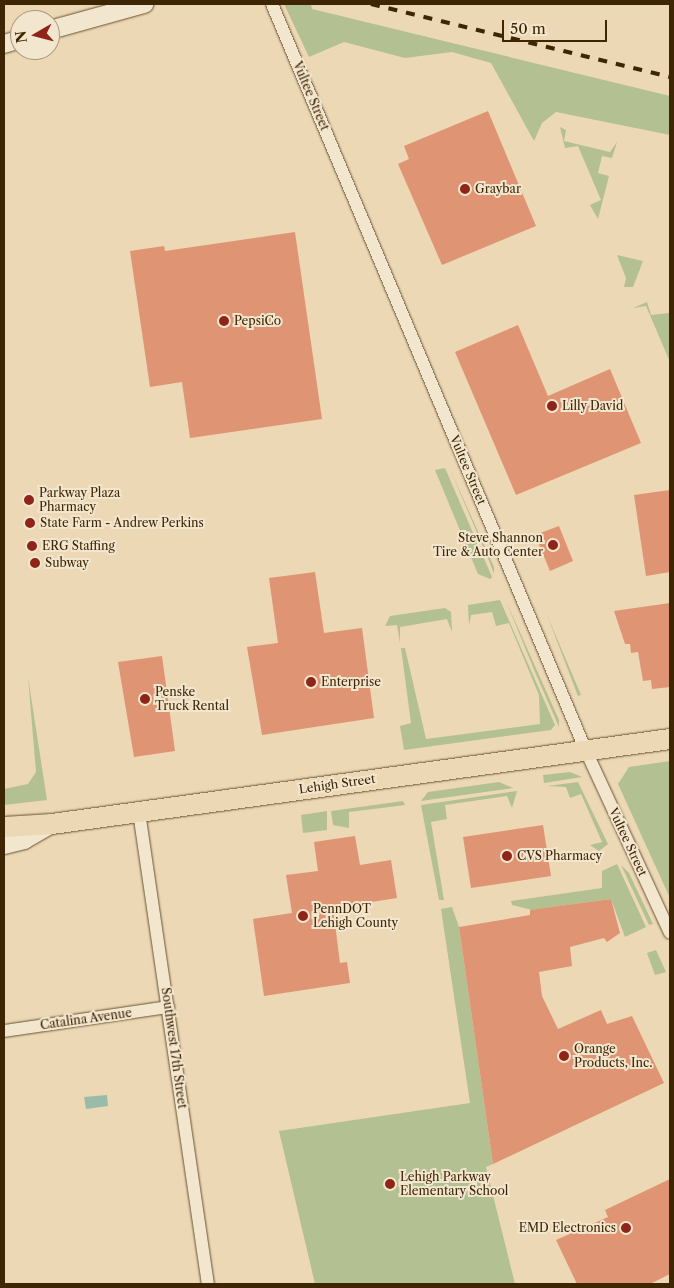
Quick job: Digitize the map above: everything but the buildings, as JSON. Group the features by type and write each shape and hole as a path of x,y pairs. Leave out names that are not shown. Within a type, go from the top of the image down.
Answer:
{"main road":[{"name":"Lehigh Street","path":"4,827 52,824 670,739"}],"street":[{"path":"60,27 144,4"},
{"name":"Vultee Street","path":"272,4 586,751 670,933"},
{"name":"Southwest 17th Street","path":"140,812 208,1284"},
{"path":"4,845 24,840 52,824"},
{"name":"Catalina Avenue","path":"4,1031 168,1007"}],"shaded area":[{"path":"284,4 311,4 312,9 670,96 670,135 556,112 542,123 534,141 491,63 452,52 405,58 344,42 309,57"},
{"path":"560,127 566,130 564,141 610,152 617,142 612,158 602,156 598,173 609,176 598,219 590,205 601,200 578,146 565,148"},
{"path":"617,255 643,261 633,287 624,287 626,278"},
{"path":"670,299 670,362 646,306 633,308 647,302 651,315 669,313"},
{"path":"449,467 494,567 494,574 490,563"},
{"path":"445,468 492,577 490,579 478,574 435,470"},
{"path":"500,600 555,725 551,730 404,750 400,726 411,723 401,648 405,648 426,739 540,724 539,695 509,623 496,626 492,612 471,615 469,626 468,605"},
{"path":"506,601 559,720 559,727 535,672"},
{"path":"445,608 451,612 452,632 447,619 400,627 400,643 397,625 385,626 390,616"},
{"path":"547,615 581,695 578,696"},
{"path":"28,677 47,800 4,805 4,789 28,784 36,772"},
{"path":"670,761 670,898 618,784 629,767"},
{"path":"570,772 582,777 544,783 543,775"},
{"path":"499,782 513,788 421,801 428,792"},
{"path":"578,782 608,844 599,851 590,845 602,842 581,794 570,798 566,787 547,786"},
{"path":"517,791 512,808 507,796 445,805 447,819 431,822 444,900 439,900 421,805"},
{"path":"403,801 405,805 349,812 349,828 333,825 331,811"},
{"path":"327,811 327,830 303,833 301,815"},
{"path":"617,864 646,927 625,937 611,899 532,910 512,905 511,901 602,888 602,871"},
{"path":"621,865 629,873 653,924 649,925"},
{"name":"Lehigh Parkway Elementary School","path":"452,907 459,927 493,1164 486,1167 515,1284 315,1284 279,1131 470,1103 441,909"},
{"path":"656,950 666,972 655,975 647,953"},
{"path":"107,1095 108,1106 86,1109 84,1097"}],"railway":[{"path":"371,4 670,77"}],"place":[{"name":"Graybar","path":"465,189"},
{"name":"PepsiCo","path":"224,321"},
{"name":"Lilly David","path":"552,406"},
{"name":"Parkway Plaza Pharmacy","path":"29,500"},
{"name":"State Farm - Andrew Perkins","path":"30,523"},
{"name":"Steve Shannon Tire & Auto Center","path":"553,545"},
{"name":"ERG Staffing","path":"32,546"},
{"name":"Subway","path":"35,563"},
{"name":"Enterprise","path":"311,682"},
{"name":"Penske Truck Rental","path":"145,699"},
{"name":"CVS Pharmacy","path":"507,856"},
{"name":"PennDOT Lehigh County","path":"303,916"},
{"name":"Orange Products, Inc.","path":"564,1056"},
{"name":"Lehigh Parkway Elementary School","path":"390,1184"},
{"name":"EMD Electronics","path":"626,1228"}]}
